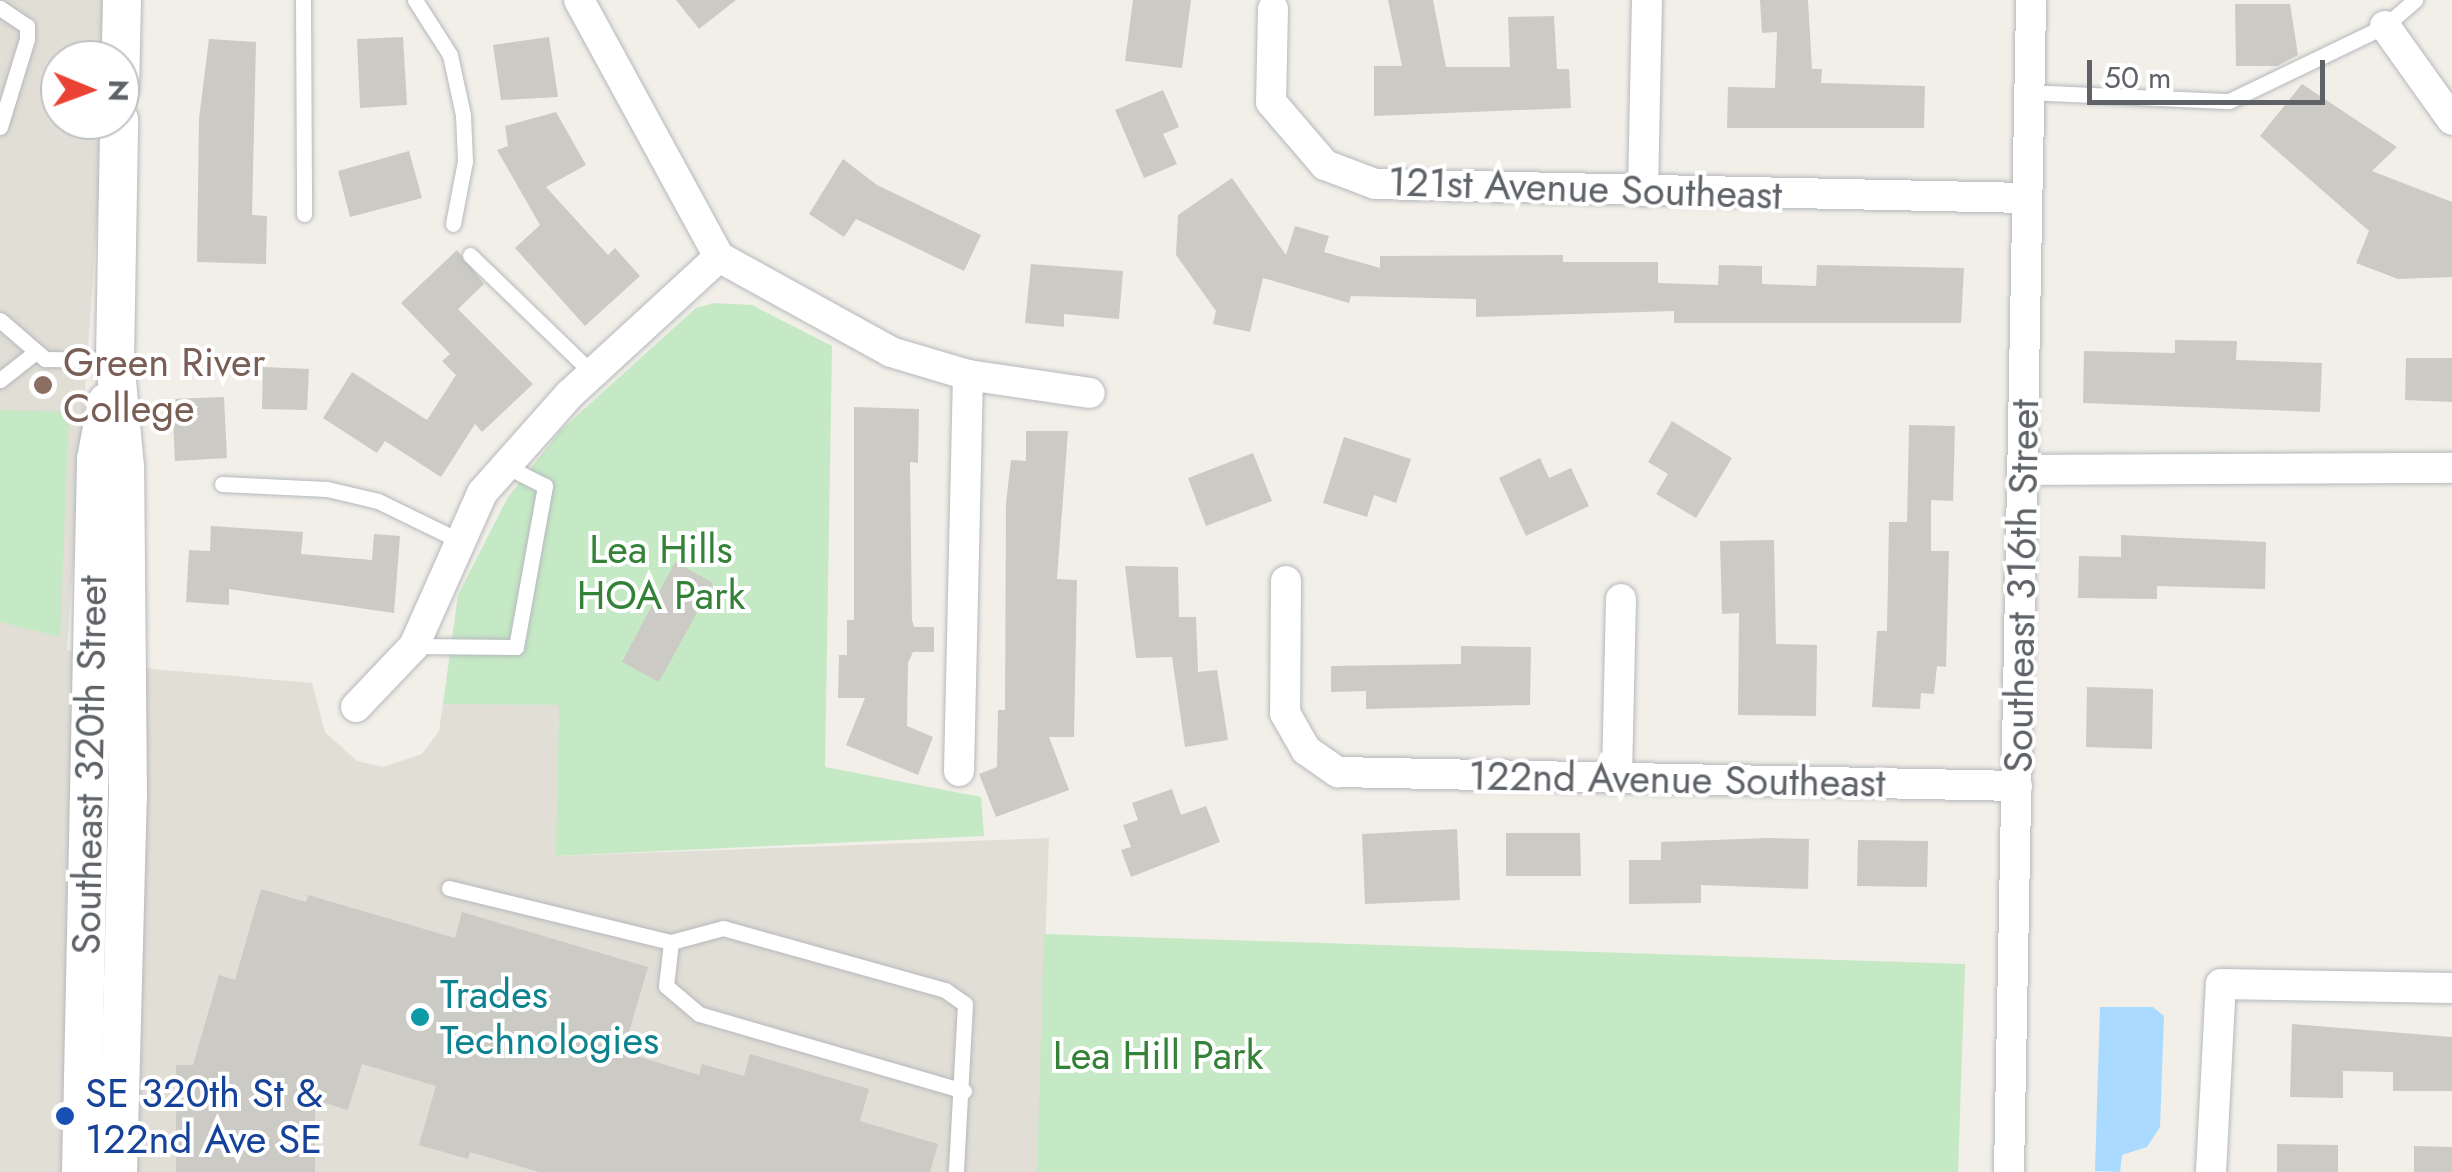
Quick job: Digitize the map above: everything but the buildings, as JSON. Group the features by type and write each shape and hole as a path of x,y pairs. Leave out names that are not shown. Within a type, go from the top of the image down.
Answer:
{"street":[{"path":"121,40 122,0"},
{"path":"579,0 719,257 891,352 968,375 1090,394"},
{"path":"1643,192 1647,0"},
{"name":"Southeast 316th Street","path":"2009,1172 2026,470 2025,198 2031,0"},
{"name":"121st Avenue Southeast","path":"1273,9 1271,102 1325,165 1375,184 2025,198"},
{"path":"2385,26 2452,120"},
{"name":"Southeast 320th Street","path":"118,1172 128,797 125,467 114,360 119,140"},
{"path":"356,707 414,646 458,540 506,466 592,373 719,257"},
{"name":"Southeast 320th Street","path":"81,1172 96,459 114,360"},
{"path":"959,771 968,375"},
{"path":"2026,470 2452,468"},
{"name":"122nd Avenue Southeast","path":"1286,580 1286,713 1306,750 1338,772 2017,786"},
{"path":"1618,776 1621,598"},
{"path":"2212,1172 2221,984 2452,988"}],"lane":[{"path":"303,0 304,214"},
{"path":"415,0 450,55 463,114 465,162 453,224"},
{"path":"2028,92 2228,101 2385,26 2414,0"},
{"path":"0,8 27,26 27,39 0,127"},
{"path":"470,254 592,373"},
{"path":"0,320 33,354 114,360"},
{"path":"0,380 33,354"},
{"path":"414,646 516,647 545,486 506,466"},
{"path":"222,484 327,489 378,501 458,540"},
{"path":"449,888 671,942 723,928 945,990 965,1004 964,1092 956,1172"},
{"path":"671,942 666,986 699,1014 964,1092"}],"shaded area":[{"name":"Green River College","path":"0,0 112,0 109,40 40,40 40,140 103,140 67,650 153,669 312,683 325,732 357,761 383,767 422,754 439,731 443,704 559,705 557,856 1049,838 1037,1172 0,1172"}],"green space":[{"name":"Lea Hills HOA Park","path":"714,303 752,305 832,346 825,767 981,797 984,836 556,856 559,705 443,704 458,595 508,497 560,431 696,308"},
{"path":"0,410 69,412 60,637 0,622"},
{"name":"Lea Hill Park","path":"1044,934 1965,964 1958,1172 1037,1172"}],"water":[{"path":"2100,1007 2153,1007 2164,1016 2160,1127 2147,1147 2122,1155 2120,1172 2095,1171"}],"place":[{"name":"Green River College","path":"43,385"},
{"name":"Trades Technologies","path":"420,1017"},
{"name":"SE 320th St & 122nd Ave SE","path":"65,1116"}]}
